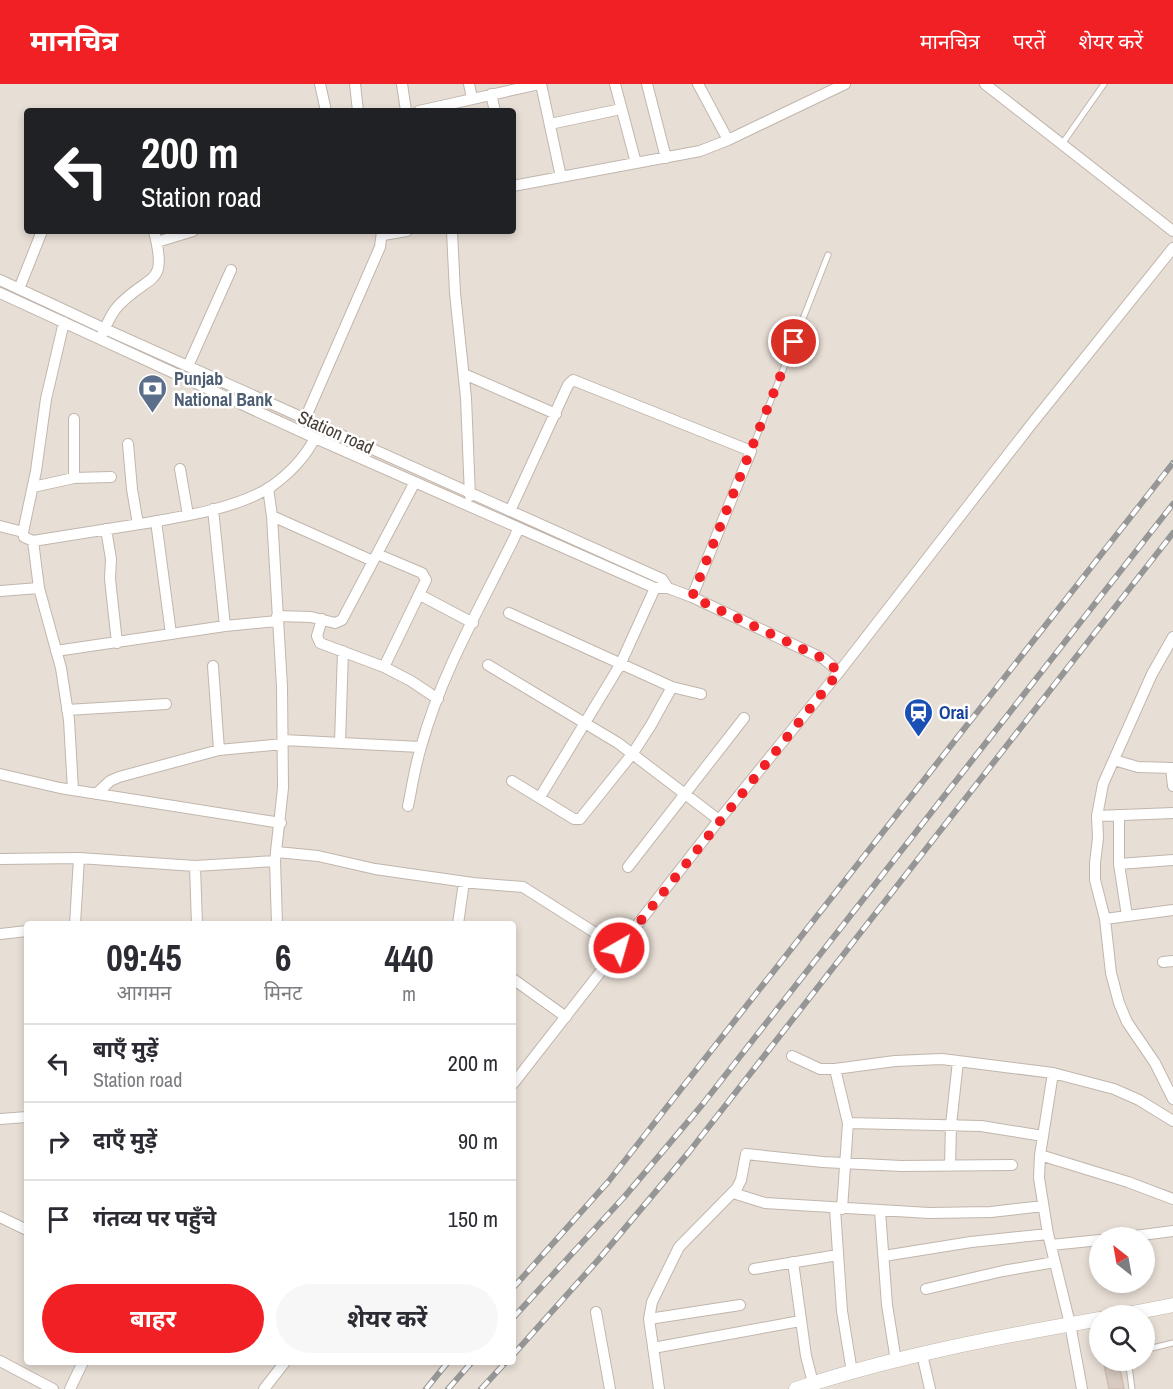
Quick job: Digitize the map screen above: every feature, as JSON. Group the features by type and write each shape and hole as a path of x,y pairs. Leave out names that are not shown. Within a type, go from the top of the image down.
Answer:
{"street":[{"path":"320,84 325,108"},
{"path":"355,84 358,108"},
{"path":"402,84 406,108"},
{"path":"469,84 472,98"},
{"path":"445,108 472,98 540,84 561,177"},
{"path":"615,84 636,164"},
{"path":"647,84 666,158"},
{"path":"698,84 728,140"},
{"path":"516,185 700,151 845,84"},
{"path":"985,84 1173,231"},
{"path":"491,94 494,108"},
{"path":"550,124 621,109"},
{"path":"19,289 41,234"},
{"path":"103,334 113,311 156,274 160,257 155,236 170,234"},
{"path":"304,419 380,247 382,234"},
{"path":"452,234 455,293 464,374 471,506"},
{"path":"516,1080 1030,426 1173,248"},
{"path":"188,366 231,270"},
{"name":"Station road","path":"0,280 103,334 315,438 655,588 668,588 692,597 824,659 839,672"},
{"name":"Station road","path":"0,293 64,321 188,366 662,579 668,588"},
{"path":"64,321 46,399 24,537 33,541 156,521 213,509 268,488 293,469 308,452 315,438"},
{"path":"464,374 556,414"},
{"path":"510,511 568,385 573,380 751,451 692,597"},
{"path":"74,419 74,478"},
{"path":"129,444 132,489 138,524"},
{"path":"180,470 188,515"},
{"path":"33,487 74,478 111,477"},
{"path":"56,651 277,619 322,619 335,623 342,620 415,482"},
{"path":"268,488 272,516 282,687 283,788 276,856 277,921"},
{"path":"213,509 225,626"},
{"path":"272,516 426,576 425,585 384,666"},
{"path":"156,521 171,634"},
{"path":"0,526 23,532"},
{"path":"408,806 420,747 438,699 519,528"},
{"path":"106,529 111,559 110,579 117,643"},
{"path":"33,541 39,588 61,668 67,710 73,790"},
{"path":"0,591 39,588"},
{"path":"540,797 620,664 655,588"},
{"path":"420,595 473,623"},
{"path":"509,613 672,687 701,694"},
{"path":"322,619 317,640 384,666 438,699"},
{"path":"1173,637 1152,674 1103,783 1098,816 1095,880 1104,920 1111,973 1119,1003 1127,1022 1155,1063 1173,1099"},
{"path":"340,743 343,651"},
{"path":"489,665 633,753 720,820"},
{"path":"213,666 219,750"},
{"path":"512,781 574,819 580,819 633,753 672,687"},
{"path":"67,710 166,704"},
{"path":"628,867 744,718"},
{"path":"96,794 119,777 219,750 283,742 420,747"},
{"path":"1114,760 1138,767 1172,768 1173,786"},
{"path":"0,774 73,790 281,823"},
{"path":"1098,816 1173,813"},
{"path":"1119,815 1119,864 1127,916"},
{"path":"0,859 79,858 195,866 276,856 318,856 375,869 464,882 523,887 619,948"},
{"path":"75,921 79,858"},
{"path":"1119,864 1173,860"},
{"path":"195,866 196,921"},
{"path":"458,921 464,882"},
{"path":"1104,920 1173,910"},
{"path":"0,934 24,931"},
{"path":"516,981 566,1017"},
{"path":"792,1056 820,1069 931,1059 1053,1073 1114,1089 1139,1100 1173,1121"},
{"path":"950,1166 951,1125 958,1061"},
{"path":"835,1069 848,1123 847,1163 839,1209 838,1255 842,1311 852,1372"},
{"path":"1053,1073 1040,1155 1039,1178 1048,1234 1083,1389"},
{"path":"0,1119 24,1117"},
{"path":"848,1123 981,1126 1043,1136"},
{"path":"659,1389 649,1319 652,1302 679,1247 733,1193 741,1180 745,1156 749,1153 847,1163 1012,1165"},
{"path":"1040,1155 1128,1182 1173,1199"},
{"path":"733,1193 765,1203 880,1211 961,1214 1043,1206"},
{"path":"880,1211 887,1305 896,1361"},
{"path":"0,1217 24,1229"},
{"path":"1155,1233 1173,1231"},
{"path":"884,1256 971,1242 1048,1234"},
{"path":"1051,1245 1089,1241"},
{"path":"754,1269 838,1255"},
{"path":"793,1262 800,1321 813,1383"},
{"path":"926,1288 1055,1262"},
{"path":"649,1319 740,1305"},
{"path":"1155,1309 1173,1305"},
{"path":"596,1312 610,1389"},
{"path":"653,1348 800,1321"},
{"path":"796,1389 922,1354 1089,1321"},
{"path":"922,1354 930,1389"},
{"path":"0,1361 52,1389"},
{"path":"70,1389 82,1365"},
{"path":"264,1389 283,1365"}],"lane":[{"path":"1062,144 1104,84"},
{"path":"751,451 828,255"},
{"path":"1155,1347 1173,1343"},
{"path":"1130,1371 1132,1389"}],"shaded area":[{"path":"0,84 1173,84 1173,1389 0,1389"}],"building":[{"path":"1105,1371 1120,1371 1124,1389 1109,1389"}],"railway":[{"path":"516,1285 608,1182 1173,463"},
{"path":"516,1315 625,1196 702,1105 1173,504"},
{"path":"516,1352 599,1259 689,1152 1173,533"},
{"path":"426,1389 446,1365"},
{"path":"448,1389 469,1365"},
{"path":"481,1389 503,1365"}],"place":[{"name":"Punjab National Bank","path":"153,414"},
{"name":"Orai","path":"918,738"}],"route":[{"path":"619,948 839,672 824,659 692,597 794,342"}]}
